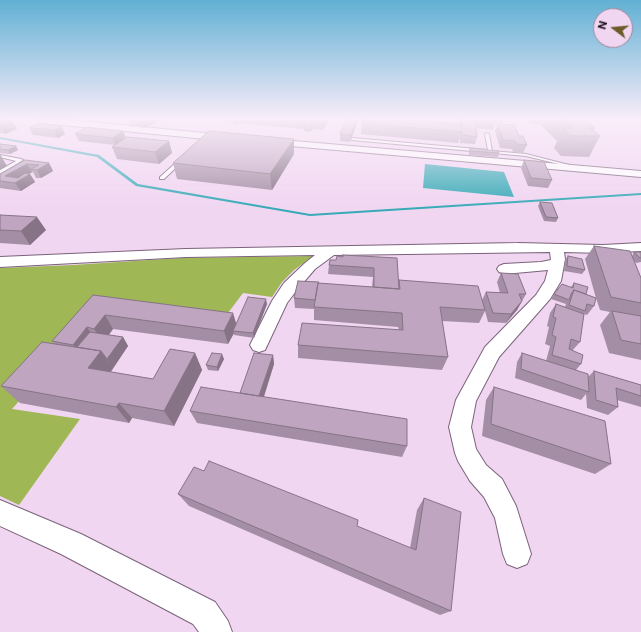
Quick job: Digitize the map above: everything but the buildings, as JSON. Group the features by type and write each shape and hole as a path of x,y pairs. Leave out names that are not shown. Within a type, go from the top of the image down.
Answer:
{"street":[{"path":"361,149 641,174"},
{"path":"0,262 186,253 330,251 556,255 603,248 641,247"},
{"path":"259,345 280,301 290,287 310,266 330,251"},
{"path":"504,269 541,267 556,255"},
{"path":"517,554 507,515 493,488 478,473 466,453 460,427 466,400 492,352 542,299 553,281 556,255"},
{"path":"0,513 70,544 204,613 217,632"}],"lane":[{"path":"473,149 526,155 576,168"},
{"path":"0,156 21,160 0,172"},
{"path":"162,178 187,156"}],"green space":[{"path":"313,256 294,270 282,282 272,297 243,293 225,317 109,299 12,409 80,419 19,505 0,496 0,268 181,258"}],"water":[{"path":"425,164 504,172 514,197 423,188"}],"waterway":[{"path":"63,149 98,156 137,185 310,215 641,194"}]}
